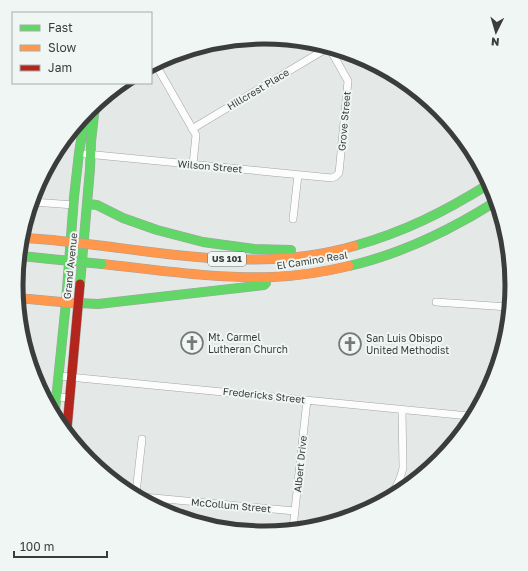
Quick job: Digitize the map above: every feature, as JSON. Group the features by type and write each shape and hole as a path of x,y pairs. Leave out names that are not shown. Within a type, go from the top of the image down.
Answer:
{"main road":[{"name":"Grand Avenue","path":"67,424 94,115"},
{"name":"Grand Avenue","path":"55,406 79,154 83,127"},
{"name":"El Camino Real","path":"28,238 202,257 249,260 311,255 380,239 407,229 453,207 482,183"},
{"name":"El Camino Real","path":"25,256 228,277 276,277 301,275 380,258 403,250 432,238 491,204"},
{"path":"74,205 97,205 123,218 157,230 217,245 277,250 319,248 333,245 350,247"},
{"path":"455,226 466,226 493,212"},
{"path":"24,298 98,304 264,285 276,277"}],"street":[{"name":"Hillcrest Place","path":"192,129 321,52"},
{"name":"Grove Street","path":"332,55 348,81 339,173"},
{"path":"158,69 196,135 193,164"},
{"name":"Wilson Street","path":"79,154 332,178 339,173"},
{"path":"293,219 298,175"},
{"path":"38,202 74,205"},
{"path":"436,302 504,308"},
{"name":"Fredericks Street","path":"58,376 466,416"},
{"path":"50,396 70,398"},
{"name":"Albert Drive","path":"293,524 307,400"},
{"path":"395,488 403,468 402,410"},
{"path":"136,490 142,439"},
{"name":"McCollum Street","path":"149,498 295,511"}],"traffic: fast":[{"path":"80,284 94,115"},
{"path":"55,407 66,302 74,197 83,127"},
{"path":"354,246 407,228 456,204 484,187"},
{"path":"87,204 97,205 123,218 157,230 203,242 254,249 291,250"},
{"path":"349,266 406,248 460,223 491,205"},
{"path":"25,256 50,259"},
{"path":"50,259 102,264"},
{"path":"78,303 98,304 264,285 266,283"}],"traffic: slow":[{"path":"28,238 52,240"},
{"path":"52,240 104,246"},
{"path":"104,246 167,254 229,259 291,258 354,246"},
{"path":"102,264 188,274 230,277 273,277 301,275 349,266"},
{"path":"24,299 72,303"}],"traffic: jam":[{"path":"67,424 80,284"}],"place":[{"name":"Mt. Carmel Lutheran Church","path":"192,343"},
{"name":"San Luis Obispo United Methodist","path":"350,344"}]}
